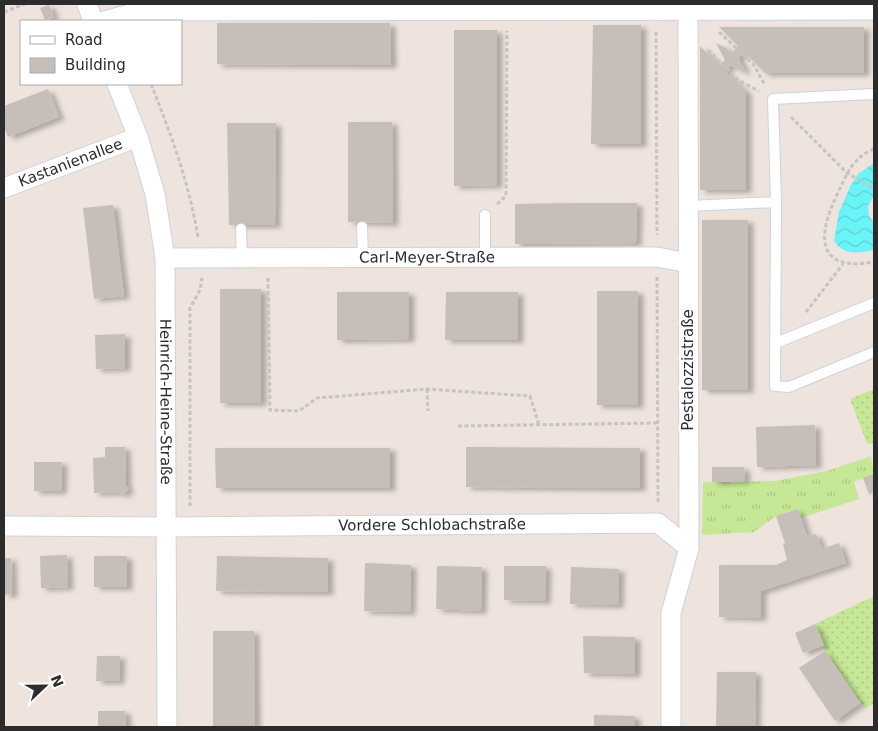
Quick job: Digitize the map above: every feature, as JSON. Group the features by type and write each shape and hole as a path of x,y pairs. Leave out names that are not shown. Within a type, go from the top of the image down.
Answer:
{"street":[{"path":"87,4 93,20"},
{"path":"107,20 142,10 235,7 473,7 507,11 688,11 755,7 816,7 874,10"},
{"name":"Pestalozzistraße","path":"671,727 671,613 689,548 688,11"},
{"name":"Heinrich-Heine-Straße","path":"117,85 138,137 155,194 166,258 167,727"},
{"name":"Kastanienallee","path":"4,188 138,137"},
{"name":"Carl-Meyer-Straße","path":"166,258 657,256 688,263"},
{"path":"658,523 689,548"},
{"name":"Vordere Schlobachstraße","path":"4,526 167,527 658,523"}],"lane":[{"path":"874,94 773,99 781,341 775,386 789,386 874,352"},
{"path":"688,206 776,202"},
{"path":"485,215 485,257"},
{"path":"362,227 363,257"},
{"path":"241,230 242,258"},
{"path":"781,341 874,303"}],"path":[{"path":"4,12 24,4"},
{"path":"656,10 658,523"},
{"path":"485,215 506,196 507,11"},
{"path":"716,30 753,64 773,99 848,173 874,189"},
{"path":"704,42 708,50 738,80 773,99"},
{"path":"874,149 863,153 852,164 828,213 823,234 824,248 832,258 843,264 874,262"},
{"path":"268,258 270,410 300,411 317,398 427,389 530,396 539,424"},
{"path":"781,341 843,264"},
{"path":"427,389 428,411"},
{"path":"458,426 657,423"}],"green space":[{"path":"874,389 874,443 867,444 850,399"},
{"path":"871,456 874,474 854,482 859,499 801,518 798,509 776,516 754,532 702,535 703,482 775,481 827,471"},
{"path":"874,596 874,704 864,708 825,651 815,624"}],"water":[{"path":"874,163 874,196 868,206 869,216 874,223 874,250 847,251 838,246 834,241 839,212 858,174"}],"building":[{"path":"49,5 54,17 45,20 40,8"},
{"path":"217,23 390,23 391,65 217,64"},
{"path":"593,25 641,25 641,144 591,144"},
{"path":"719,27 864,27 864,73 765,73 744,52 738,57 746,73 730,65 725,71 746,92 746,190 700,190 700,46 719,65 725,60 716,43 733,52 738,46"},
{"path":"454,30 497,30 497,185 454,186"},
{"path":"48,89 59,117 8,137 4,127 4,106"},
{"path":"348,122 392,122 393,223 348,222"},
{"path":"227,123 276,123 275,225 229,225"},
{"path":"637,203 636,243 515,244 515,204"},
{"path":"113,205 124,296 94,299 83,208"},
{"path":"702,220 748,220 748,390 702,390"},
{"path":"220,289 261,289 261,403 220,403"},
{"path":"597,291 638,291 638,405 597,405"},
{"path":"337,292 409,292 409,339 337,340"},
{"path":"446,292 518,292 518,340 445,340"},
{"path":"125,334 125,368 96,369 95,335"},
{"path":"815,425 816,465 757,467 756,427"},
{"path":"105,447 125,447 126,486 129,488 123,495 119,492 94,493 93,458 105,457"},
{"path":"466,447 640,448 640,488 466,487"},
{"path":"215,448 390,448 390,488 216,488"},
{"path":"34,462 62,462 61,491 34,491"},
{"path":"712,467 744,467 745,481 712,482"},
{"path":"874,474 874,492 869,494 863,478"},
{"path":"798,509 807,536 816,534 822,549 839,543 846,563 761,591 761,618 719,617 719,565 776,565 787,560 783,544 785,543 776,516"},
{"path":"67,555 68,587 41,588 40,556"},
{"path":"94,556 127,556 127,587 94,587"},
{"path":"217,556 328,558 328,592 216,591"},
{"path":"4,558 11,558 12,594 4,595"},
{"path":"365,563 411,565 410,612 364,611"},
{"path":"437,566 482,567 481,611 436,609"},
{"path":"504,566 546,566 545,601 504,600"},
{"path":"571,567 619,569 618,605 570,604"},
{"path":"815,624 824,645 803,653 795,633"},
{"path":"213,631 254,631 255,727 213,727"},
{"path":"583,636 635,637 635,674 584,673"},
{"path":"825,651 860,703 835,721 799,668"},
{"path":"97,656 120,656 119,681 96,681"},
{"path":"717,672 756,672 755,727 716,727"},
{"path":"98,711 125,711 126,727 98,727"},
{"path":"594,715 635,716 635,727 594,727"}]}
